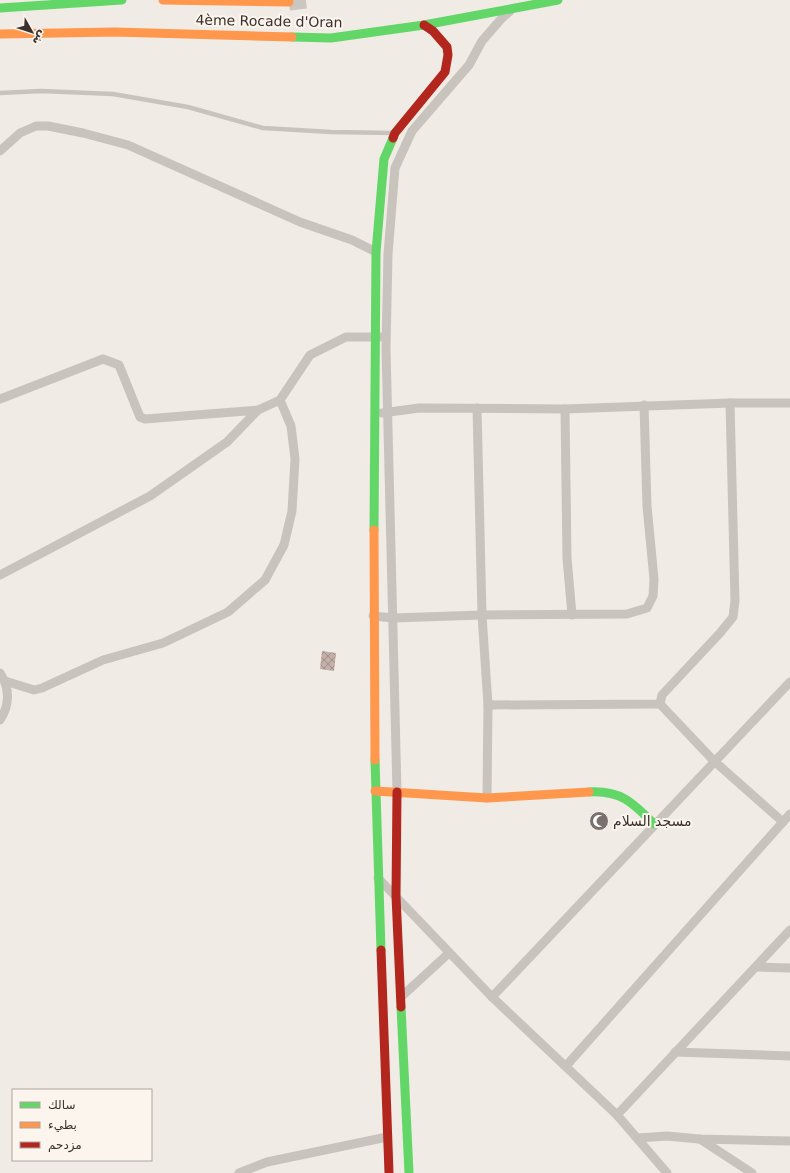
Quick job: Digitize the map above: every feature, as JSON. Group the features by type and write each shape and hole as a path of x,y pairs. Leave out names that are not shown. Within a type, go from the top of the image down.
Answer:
{"main road":[{"path":"0,8 122,0"},
{"path":"164,0 289,2"},
{"name":"4ème Rocade d'Oran","path":"0,34 115,32 331,38 424,25 498,11 512,10 558,0"},
{"path":"389,1173 375,791 372,616 375,413 374,336 377,284 376,252 384,159 398,129 445,72 447,64 447,47 433,31 424,25"},
{"path":"375,791 486,798 599,791 618,794 633,803 654,824"},
{"path":"397,792 396,896 409,1173"}],"street":[{"path":"397,792 386,338 388,254 395,168 412,131 469,65 482,41 502,18 512,10"},
{"path":"0,151 20,133 36,126 48,126 84,133 128,144 300,222 352,240 376,252"},
{"path":"398,129 412,131"},
{"path":"0,399 103,359 119,365 140,417 144,419 258,410 280,400 310,355 346,336 374,336 386,338"},
{"path":"3,677 34,690 42,688 103,660 163,643 228,612 264,580 284,545 292,511 295,459 291,426 280,400"},
{"path":"660,704 662,695 733,617 735,601 730,403"},
{"path":"375,413 388,413 419,408 565,409 644,405 790,403"},
{"path":"372,616 393,618 482,615 572,615 637,612 647,608 653,596 654,579 647,506 644,405"},
{"path":"477,408 482,615 488,705 486,798"},
{"path":"565,409 567,558 572,615"},
{"path":"0,574 150,496 227,442 258,410"},
{"path":"0,720 5,712 8,698 3,677"},
{"path":"492,997 654,824 790,682"},
{"path":"488,705 660,704 714,761 783,822"},
{"path":"566,1066 790,814"},
{"path":"378,878 492,997 617,1115 667,1173"},
{"path":"617,1115 790,930"},
{"path":"401,997 449,953"},
{"path":"757,967 790,968"},
{"path":"675,1052 790,1056"},
{"path":"638,1138 667,1136 790,1141"},
{"path":"239,1173 268,1162 387,1137"},
{"path":"699,1138 752,1173"}],"lane":[{"path":"0,93 41,92 113,94 188,107 263,128 331,132 398,129"}],"building":[{"path":"322,651 336,653 334,671 320,669"}],"tunnel":[{"path":"289,2 306,0"}],"traffic: fast":[{"path":"0,8 122,0"},
{"path":"292,37 331,38 424,25 558,0"},
{"path":"374,530 376,252 384,159 393,138"},
{"path":"375,760 381,950"},
{"path":"589,792 610,793 626,799 654,824"},
{"path":"401,1007 409,1173"}],"traffic: slow":[{"path":"163,0 289,2"},
{"path":"0,34 115,32 292,37"},
{"path":"374,530 375,760"},
{"path":"375,791 487,798 589,792"}],"traffic: jam":[{"path":"393,138 395,133 445,72 448,55 447,47 433,31 424,25"},
{"path":"397,792 396,896 401,1007"},
{"path":"381,950 389,1173"}],"place":[{"name":"مسجد السلام","path":"599,821"}]}
